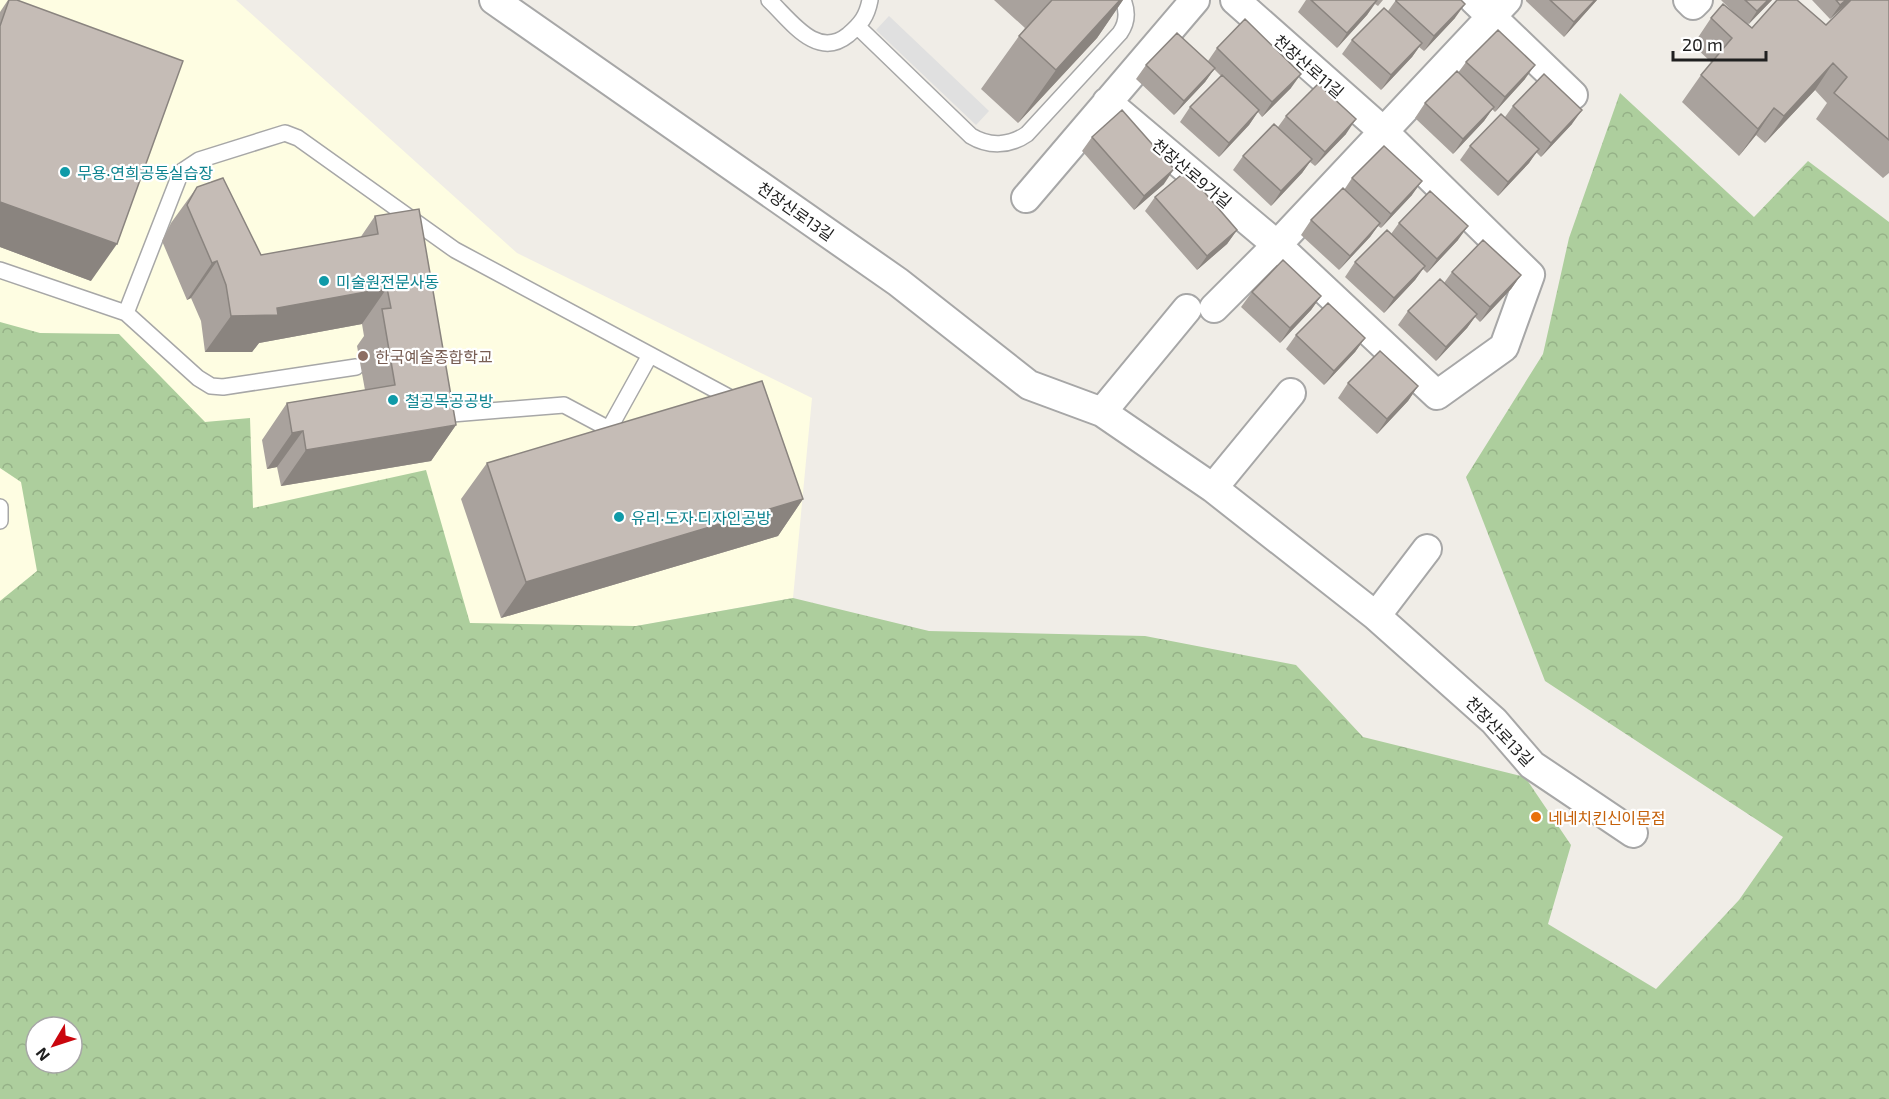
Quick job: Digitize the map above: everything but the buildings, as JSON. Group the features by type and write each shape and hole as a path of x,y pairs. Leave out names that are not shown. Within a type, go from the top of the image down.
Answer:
{"street":[{"name":"천장산로13길","path":"494,0 897,282 1029,385 1101,412 1213,488 1376,616 1494,721 1532,765 1633,833"},
{"path":"1026,198 1195,0"},
{"name":"천장산로11길","path":"1252,5 1383,131"},
{"path":"1101,412 1200,309 1277,245 1383,131 1491,6 1573,95"},
{"name":"천장산로9가길","path":"1107,102 1277,245 1437,395 1504,347 1530,274 1383,131"},
{"path":"1213,488 1292,393"},
{"path":"1376,616 1426,549"}],"lane":[{"path":"769,0 818,43 832,45 858,27 866,16 870,0"},
{"path":"858,27 971,136 982,143 1006,143 1018,140 1027,134 1125,26 1123,0"},
{"path":"126,313 181,172 199,160 285,133 298,138 454,250 752,410"},
{"path":"0,270 126,313 198,378 211,386 223,387 356,367"},
{"path":"579,446 602,437 609,429 650,355"},
{"path":"452,414 564,405 609,429"},
{"path":"0,507 0,521"}],"shaded area":[{"name":"한국예술종합학교","path":"0,0 236,0 517,253 812,398 793,598 0,740"},
{"path":"889,16 989,111 976,125 876,30"}],"green space":[{"path":"1620,93 1754,217 1808,161 1889,222 1889,1099 0,1099 0,601 37,571 21,482 0,468 0,322 40,333 119,334 205,422 250,418 253,508 426,470 470,623 636,626 793,598 929,631 1145,636 1296,665 1363,737 1525,777 1571,845 1548,924 1656,989 1739,900 1783,837 1545,681 1466,477 1543,354 1569,238"}],"place":[{"name":"무용·연희공동실습장","path":"65,172"},
{"name":"미술원전문사동","path":"324,281"},
{"name":"한국예술종합학교","path":"363,356"},
{"name":"철공목공공방","path":"393,400"},
{"name":"유리·도자·디자인공방","path":"619,517"},
{"name":"네네치킨신이문점","path":"1536,817"}]}
